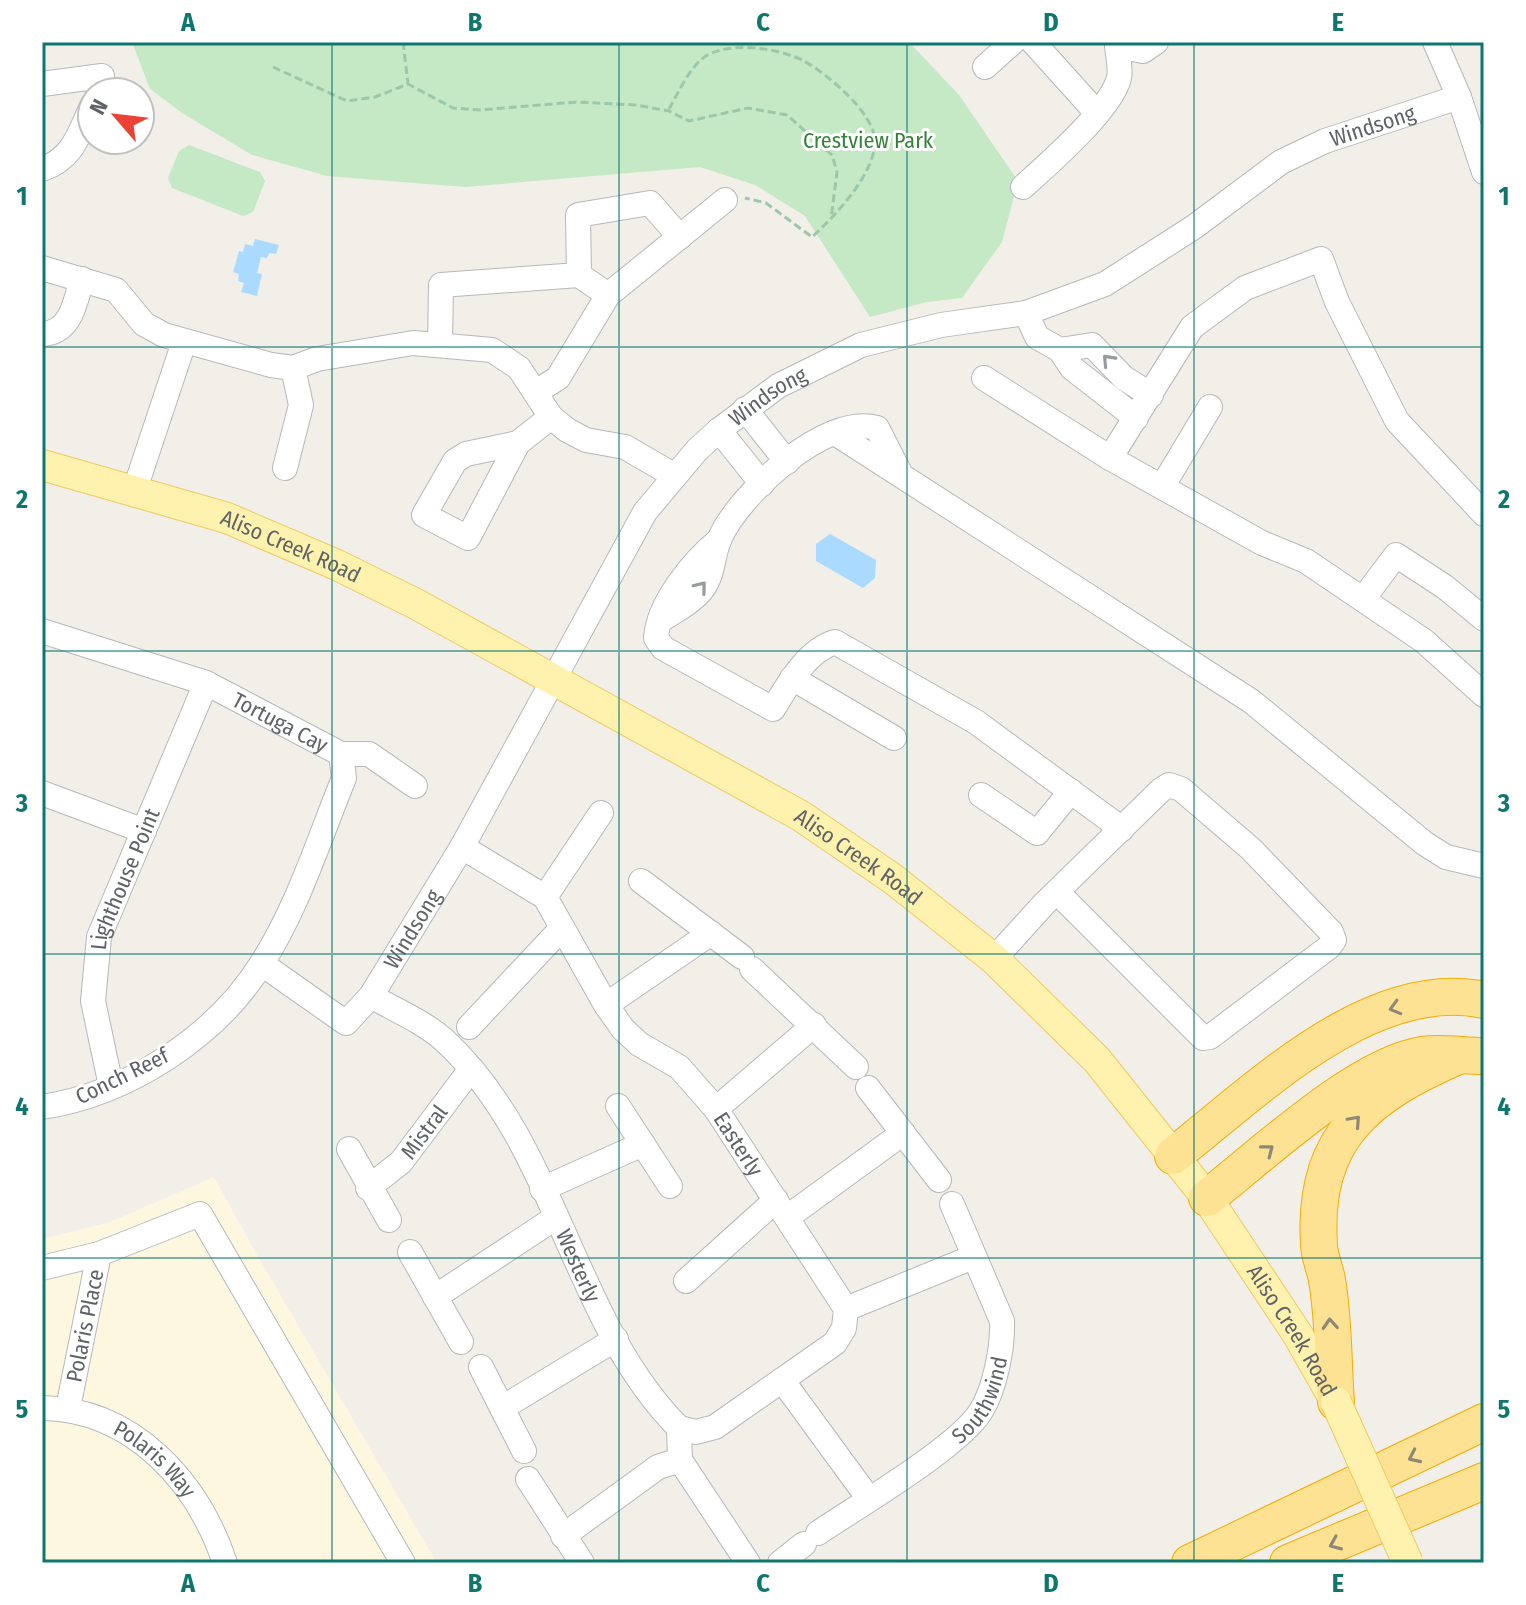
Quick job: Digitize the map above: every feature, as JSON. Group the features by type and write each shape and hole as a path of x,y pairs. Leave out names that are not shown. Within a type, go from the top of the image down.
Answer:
{"highway":[{"path":"1173,1156 1319,1042 1385,1010 1426,999 1484,1000"},
{"path":"1207,1198 1359,1079 1395,1062 1424,1055 1471,1056"},
{"path":"1336,1402 1327,1280 1319,1247 1320,1195 1332,1154 1345,1132 1392,1087 1471,1056"},
{"path":"1190,1563 1484,1422"},
{"path":"1288,1563 1484,1481"}],"main road":[{"name":"Aliso Creek Road","path":"42,465 135,489 285,540 416,604 801,816 893,879 994,959 1097,1060 1207,1198 1298,1335 1336,1402 1408,1563"}],"street":[{"path":"985,67 1013,42"},
{"path":"1033,42 1096,112"},
{"path":"1023,187 1070,144 1120,76 1115,44 1143,51 1156,42"},
{"path":"1435,42 1459,97 1484,172"},
{"path":"42,84 76,79"},
{"name":"Windsong","path":"262,964 346,1023 371,996 462,847 645,512 719,430 745,409 789,380 861,345 941,325 1026,313 1105,284 1194,227 1244,187 1292,157 1325,141 1459,97"},
{"path":"42,169 57,164 70,154 76,141"},
{"path":"536,392 558,378 608,295 725,200"},
{"path":"579,275 578,215 650,203 680,237"},
{"path":"1110,458 1192,327 1245,288 1322,259 1337,302 1397,421 1484,514"},
{"path":"42,268 116,290 144,324 184,342 249,361 293,368 317,359 383,346 440,344 492,350 519,368 551,417 586,440 625,447 675,476"},
{"path":"440,344 441,285 579,275 608,295"},
{"path":"42,334 55,333 64,326 82,279"},
{"path":"1026,313 1037,337 1060,350 1072,368 1136,418"},
{"path":"135,489 184,342"},
{"path":"1060,350 1092,345 1124,378 1151,395"},
{"path":"285,468 301,405 293,368"},
{"path":"984,378 1110,458 1262,543 1306,561 1424,641 1483,693"},
{"path":"1162,487 1210,407"},
{"path":"745,409 787,462"},
{"path":"518,443 551,417"},
{"path":"719,430 762,484"},
{"path":"1122,829 976,722 835,642 822,646 792,678 773,709 663,648 656,638 661,620 699,594 714,570 719,540 739,504 817,438 835,433 899,471 1251,701 1424,843 1446,857 1484,866"},
{"path":"1363,599 1395,555 1445,587 1484,619"},
{"name":"Tortuga Cay","path":"42,631 206,683 341,754 344,778 283,924 262,964"},
{"path":"792,678 894,738"},
{"name":"Lighthouse Point","path":"111,1086 96,1027 95,959 99,937 206,683"},
{"path":"341,754 369,754 415,786"},
{"path":"994,959 1057,892 1169,785 1181,789 1251,849 1331,932 1334,940 1222,1028 1203,1038 1057,892"},
{"path":"981,795 1037,833 1071,791"},
{"path":"42,793 144,831"},
{"path":"462,847 545,897 601,813"},
{"path":"641,881 711,933 814,1025 862,1077 939,1180"},
{"name":"Easterly","path":"545,897 606,1005 639,1044 679,1067 716,1109 846,1309"},
{"path":"469,1027 562,928"},
{"path":"606,1005 711,933"},
{"name":"Conch Reef","path":"42,1107 111,1086 148,1068 202,1032 236,998 262,964"},
{"name":"Westerly","path":"371,996 443,1039 471,1069 526,1152 555,1218 616,1339 662,1411 679,1428"},
{"path":"716,1109 814,1025"},
{"name":"Mistral","path":"368,1188 401,1162 471,1069"},
{"path":"618,1106 670,1186"},
{"path":"686,1281 782,1208 903,1133"},
{"path":"542,1189 643,1144"},
{"path":"349,1149 368,1188 389,1220"},
{"name":"Southwind","path":"780,1563 921,1463 974,1421 983,1409 1003,1335 1002,1321 952,1204"},
{"path":"99,1254 200,1214 403,1563"},
{"path":"435,1297 555,1218"},
{"path":"410,1252 461,1342"},
{"name":"Polaris Place","path":"42,1268 99,1254 68,1408"},
{"path":"748,1563 680,1460 679,1428 696,1432 715,1427 835,1343 844,1328 846,1309 973,1257"},
{"path":"502,1408 616,1339"},
{"path":"481,1367 524,1451"},
{"path":"782,1380 869,1499"},
{"name":"Polaris Way","path":"42,1408 68,1408 106,1422 152,1449 187,1484 212,1524 225,1563"},
{"path":"563,1536 658,1467 680,1460"},
{"path":"528,1479 582,1563"}],"path":[{"path":"403,42 408,84"},
{"path":"669,111 692,71 704,58 723,49 742,48 804,61 859,105 870,123 875,142 858,186 812,237 766,203 743,198 725,200"},
{"path":"273,67 347,101 375,97 408,84 453,108 480,110 576,102 669,111 689,121 748,108 787,115 832,155 837,172 831,219"}],"shaded area":[{"path":"214,1177 437,1563 42,1563 42,1239 110,1222"}],"green space":[{"name":"Crestview Park","path":"132,42 909,42 959,95 1018,181 1002,242 962,298 927,302 870,317 805,216 755,185 700,167 465,187 327,176 252,155 182,113 156,94 156,76 145,76"},
{"path":"189,145 260,172 265,181 253,212 243,216 172,188 168,178 179,151"}],"water":[{"path":"255,239 279,245 276,254 261,257 257,273 262,274 257,296 241,292 244,283 238,281 239,274 233,272 239,251 243,252 245,244 253,246"},
{"path":"830,534 876,560 875,578 863,588 816,561 816,544"}]}
